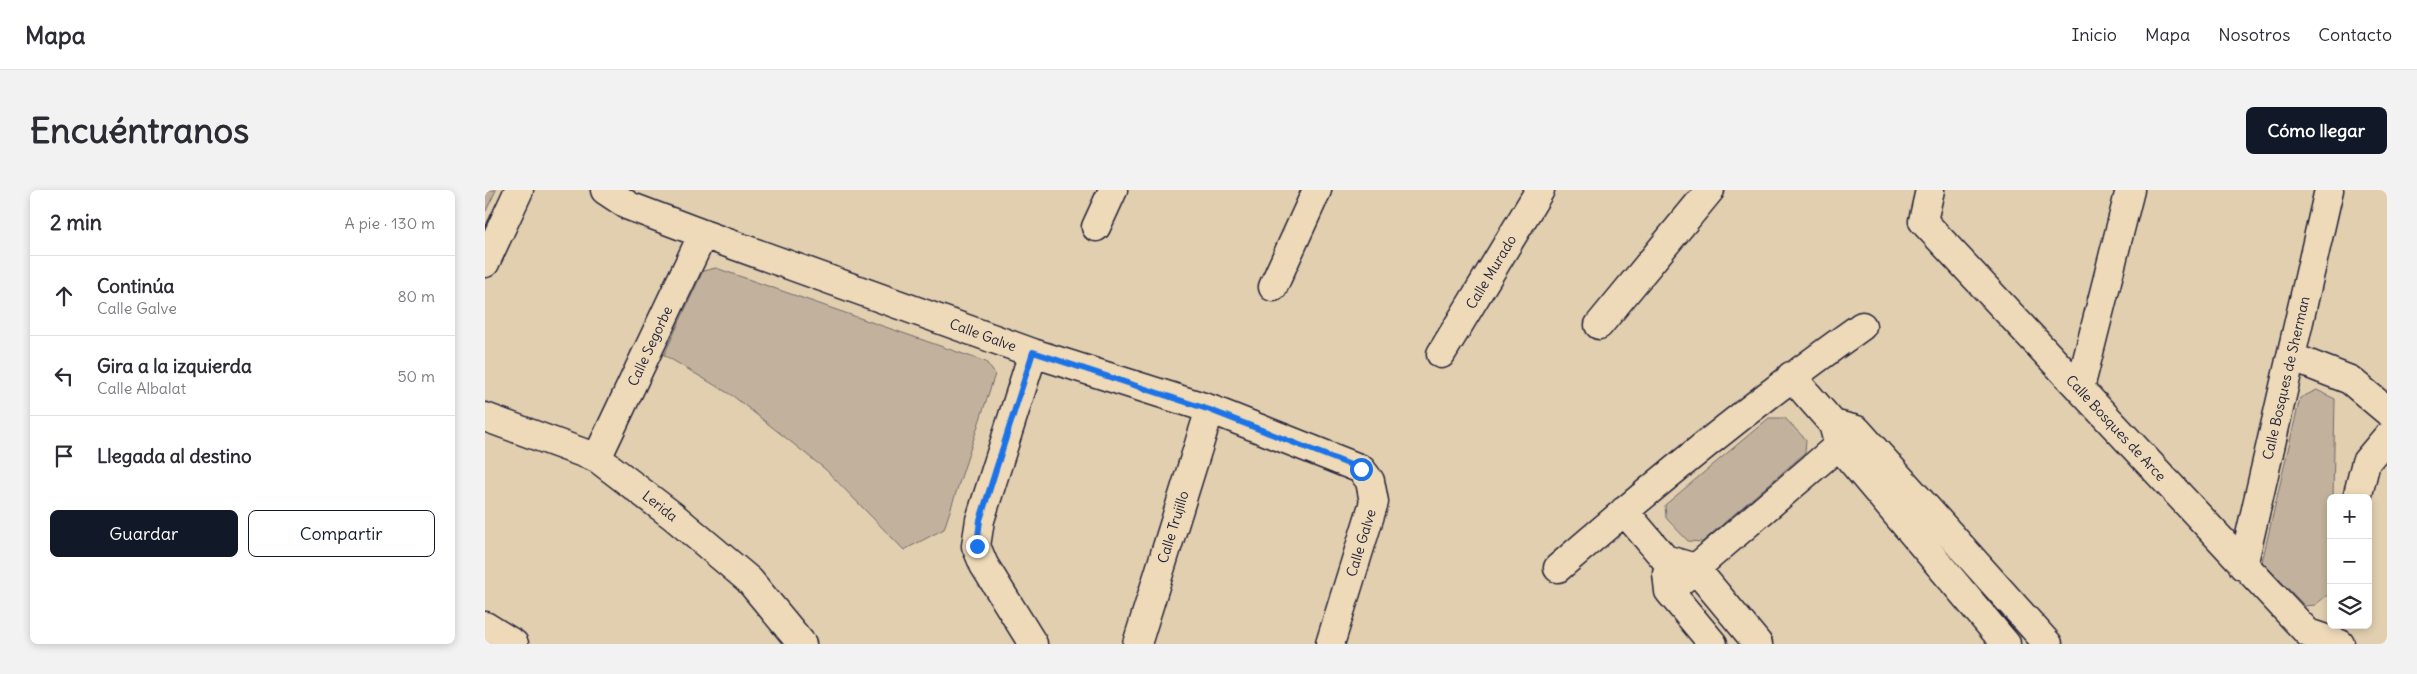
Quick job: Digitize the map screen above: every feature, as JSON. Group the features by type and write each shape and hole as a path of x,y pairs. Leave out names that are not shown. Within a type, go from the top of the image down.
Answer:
{"street":[{"path":"485,263 519,190"},
{"name":"Calle Galve","path":"605,190 629,206 703,234 1033,352 1210,410 1361,469 1370,481 1374,502 1330,644"},
{"path":"1096,227 1113,190"},
{"path":"1273,287 1317,190"},
{"name":"Calle Murado","path":"1441,354 1540,190"},
{"path":"1599,325 1710,190"},
{"name":"Calle Bosques de Arce","path":"1930,190 1923,222 2080,388 2243,566 2308,633 2340,644"},
{"path":"2080,388 2130,190"},
{"name":"Calle Bosques de Sherman","path":"2243,566 2329,190"},
{"name":"Calle Segorbe","path":"597,458 703,234"},
{"path":"1558,568 1624,511 1791,376 1862,326"},
{"path":"1033,352 980,520 977,546 984,565 1033,644"},
{"path":"2291,357 2351,380 2387,411"},
{"path":"1791,376 1843,433 2048,644"},
{"name":"Calle Trujillo","path":"1137,644 1210,410"},
{"name":"Lerida","path":"485,418 597,458 673,516 749,580 802,644"},
{"path":"1669,591 1843,433"},
{"path":"1843,433 2006,644"},
{"path":"2358,494 2366,462 2387,437"},
{"path":"1624,511 1665,559 1695,568 1758,644"},
{"path":"1665,559 1669,591 1713,644"},
{"path":"485,626 514,644"},
{"path":"2346,644 2347,629"}],"shaded area":[{"path":"485,190 496,190 486,211 485,211"},
{"path":"716,268 986,362 995,374 944,529 904,550 825,469 733,396 664,355 703,271"},
{"path":"2317,390 2335,399 2333,494 2327,494 2327,595 2315,605 2305,606 2262,562 2300,398"},
{"path":"1769,418 1785,418 1806,440 1805,453 1702,542 1688,541 1666,518 1665,505"}],"route":[{"path":"977,546 980,520 1033,352 1210,410 1361,469"}]}
